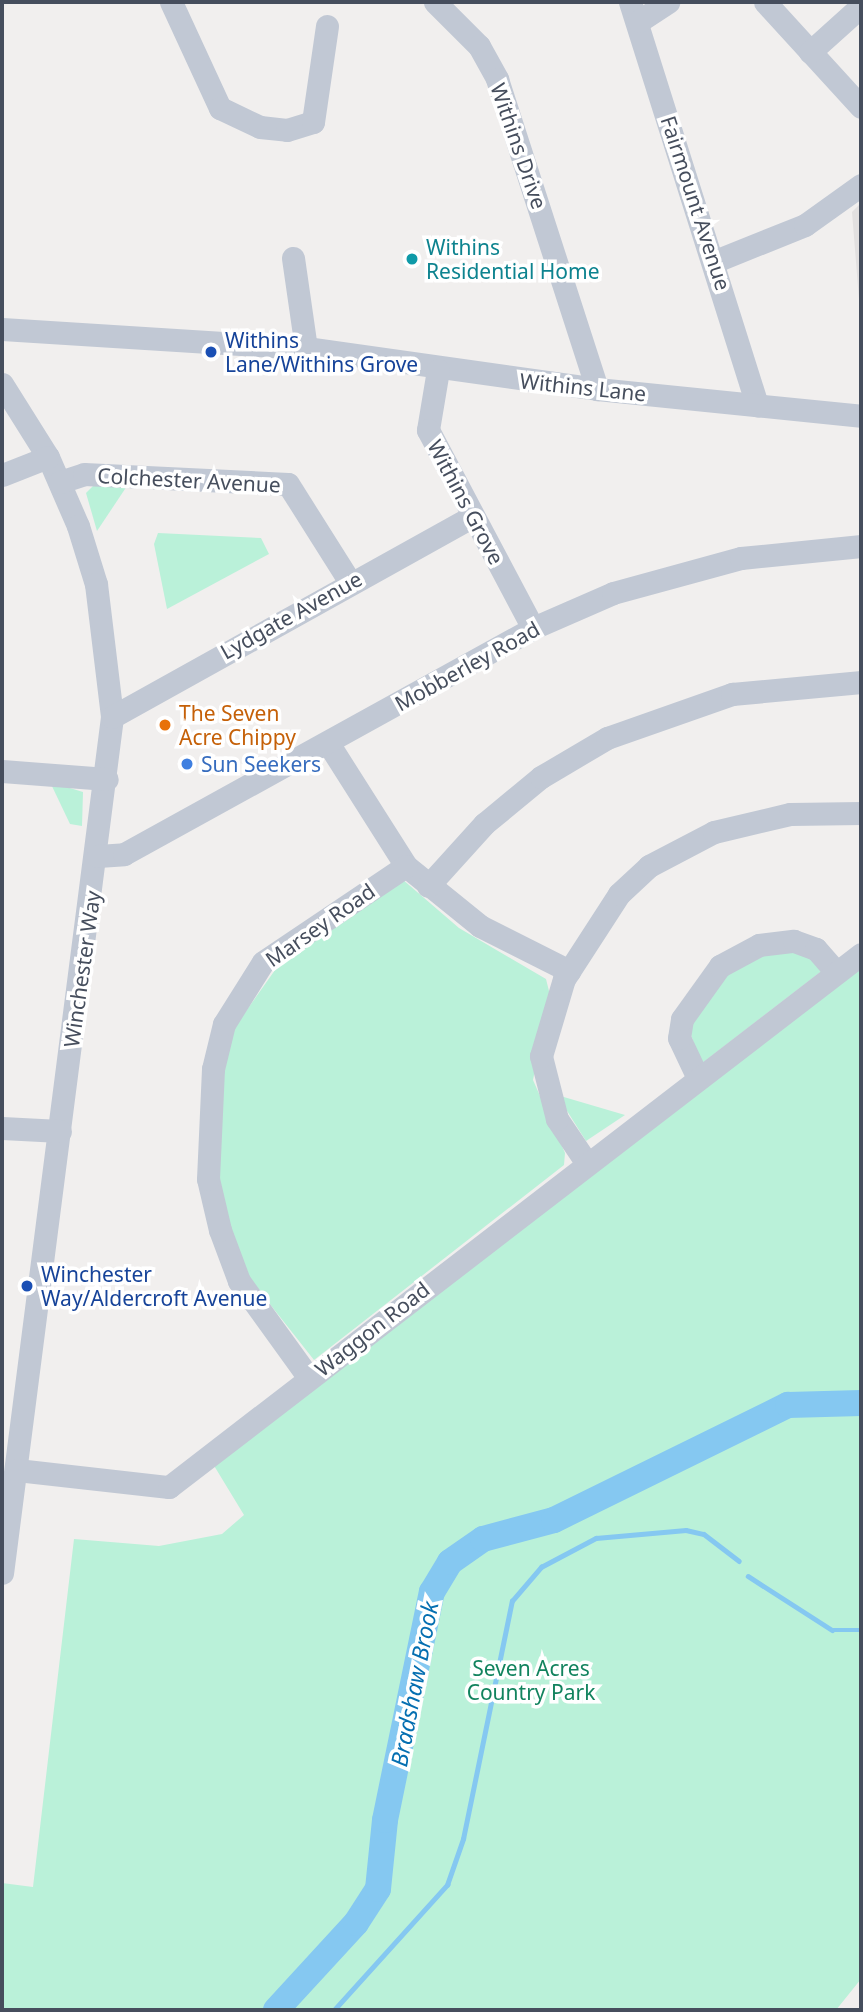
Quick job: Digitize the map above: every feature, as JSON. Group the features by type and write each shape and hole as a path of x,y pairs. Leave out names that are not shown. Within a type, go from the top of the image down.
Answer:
{"street":[{"path":"171,2 220,108 260,127 287,131 313,122 327,26"},
{"name":"Withins Drive","path":"435,2 479,46 497,79 597,389"},
{"path":"635,12 668,2"},
{"path":"765,2 861,107"},
{"path":"810,52 861,6"},
{"name":"Fairmount Avenue","path":"635,12 757,405"},
{"path":"713,262 804,225 861,185"},
{"path":"294,258 306,348"},
{"name":"Withins Lane","path":"2,329 306,348 438,370 861,416"},
{"name":"Withins Grove","path":"438,370 428,430 533,628"},
{"name":"Winchester Way","path":"2,384 48,457 60,482 96,584 112,717 98,856 2,1573"},
{"path":"2,475 48,457"},
{"name":"Colchester Avenue","path":"60,482 84,474 289,484 349,582"},
{"name":"Lydgate Avenue","path":"112,717 349,582 472,516"},
{"name":"Mobberley Road","path":"98,856 124,854 533,628 674,574 741,558 861,547"},
{"path":"428,886 484,824 541,777 607,738 732,694 861,682"},
{"path":"328,743 406,866 480,926 569,971"},
{"path":"2,771 107,779"},
{"path":"586,1162 557,1119 541,1056 569,971 619,894 682,845 790,814 861,813"},
{"name":"Marsey Road","path":"309,1378 239,1281 220,1230 208,1179 213,1069 224,1024 263,962 406,866"},
{"path":"697,1076 679,1038 682,1019 702,982 720,966 759,945 794,940 816,949 836,972"},
{"name":"Waggon Road","path":"17,1470 170,1487 697,1076 861,954"},
{"path":"2,1128 60,1131"}],"shaded area":[{"path":"861,203 861,324 852,212"}],"green space":[{"path":"95,484 127,486 97,531 86,493"},
{"path":"158,533 261,538 269,554 167,609 154,544"},
{"path":"50,782 83,792 82,826 70,824"},
{"path":"402,879 459,928 546,979 550,995 533,1080 565,1153 564,1165 314,1360 246,1274 223,1212 214,1146 229,1035 280,963"},
{"path":"803,951 823,970 701,1064 689,1029 711,986 757,956"},
{"name":"Seven Acres Country Park","path":"861,963 861,1979 836,2010 2,2010 2,1883 33,1887 74,1539 159,1546 222,1534 244,1515 213,1464"},
{"path":"557,1095 625,1115 586,1141"}],"waterway":[{"name":"Bradshaw Brook","path":"276,2010 356,1923 378,1889 385,1820 432,1592 450,1562 483,1539 554,1520 788,1405 861,1403"},
{"path":"334,2010 447,1885 463,1839 512,1601 541,1567 596,1538 686,1530 704,1534 739,1561"},
{"path":"748,1576 832,1630 861,1630"}],"place":[{"name":"Withins Residential Home","path":"412,259"},
{"name":"Withins Lane/Withins Grove","path":"211,352"},
{"name":"The Seven Acre Chippy","path":"165,725"},
{"name":"Sun Seekers","path":"187,764"},
{"name":"Winchester Way/Aldercroft Avenue","path":"27,1286"}]}
